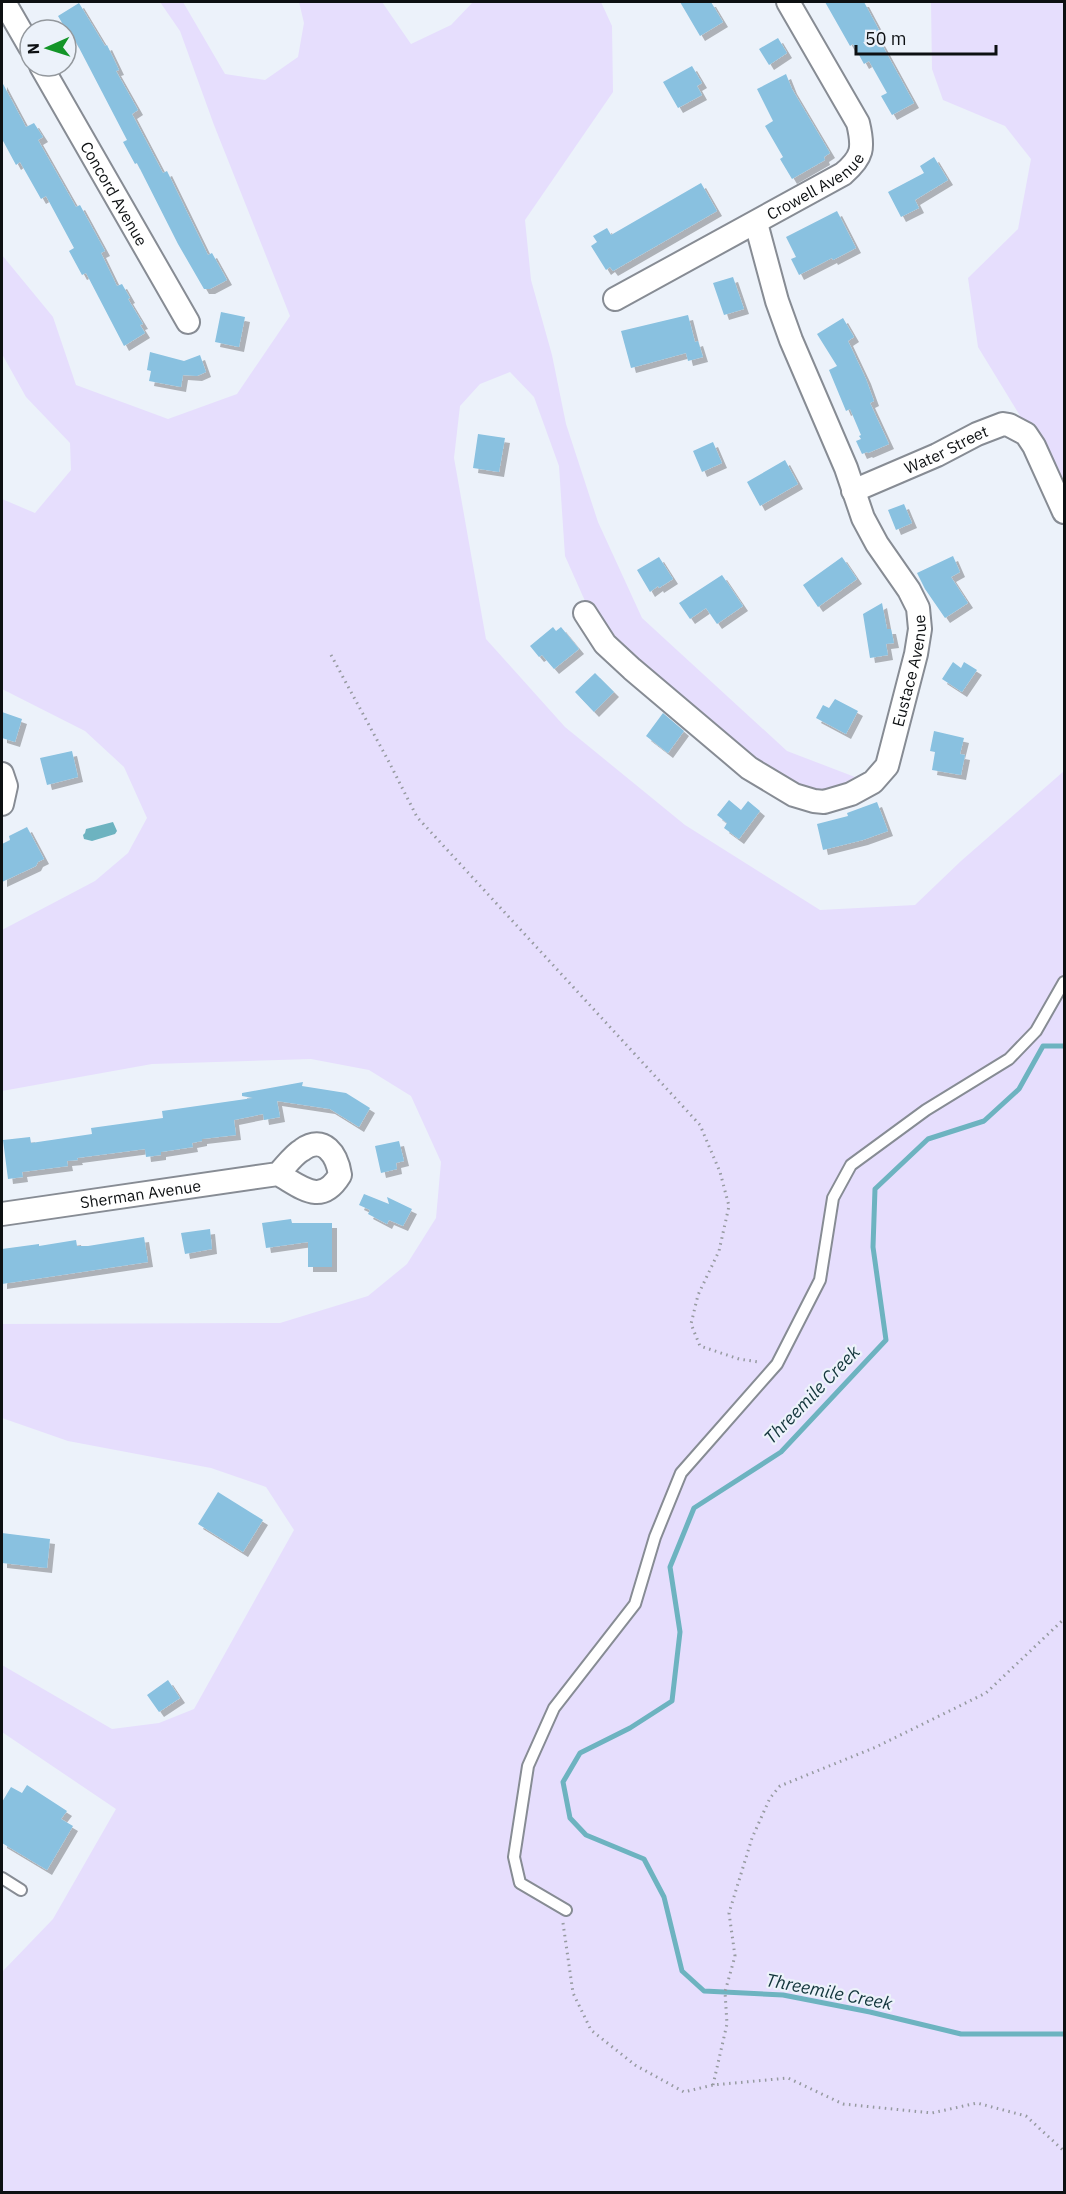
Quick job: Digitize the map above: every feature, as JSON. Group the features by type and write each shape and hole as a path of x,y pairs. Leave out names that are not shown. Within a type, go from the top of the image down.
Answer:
{"street":[{"path":"4,2 18,26"},
{"name":"Crowell Avenue","path":"615,299 756,223 843,174 856,164 861,152 860,131 849,105 788,2"},
{"name":"Concord Avenue","path":"48,78 188,322"},
{"name":"Eustace Avenue","path":"585,613 605,644 623,661 749,768 794,795 824,802 851,794 873,782 887,766 916,654 920,629 918,608 863,518 846,468 791,340 777,301 756,223"},
{"name":"Water Street","path":"853,492 977,434 1009,424 1026,434 1034,446 1065,512"},
{"path":"2,774 6,786 2,804"},
{"name":"Sherman Avenue","path":"2,1214 278,1174"}],"lane":[{"path":"566,1910 520,1883 514,1857 528,1766 554,1708 635,1604 655,1537 681,1473 777,1364 820,1280 833,1198 851,1165 926,1110 1009,1059 1036,1030 1065,982"},
{"path":"2,1878 21,1890"}],"path":[{"path":"331,655 417,817 700,1125 720,1172 729,1206 719,1251 698,1294 692,1324 700,1346 739,1359 777,1364"},
{"path":"713,2085 727,2024 725,1992 735,1956 729,1913 752,1838 770,1798 780,1786 876,1747 986,1693 1065,1619"},
{"path":"566,1910 562,1927 573,1993 591,2030 635,2065 684,2092 713,2085 788,2078 843,2104 932,2113 977,2103 1026,2116 1065,2151"}],"shaded area":[{"path":"160,2 183,2 225,74 265,80 298,57 304,23 299,2 382,2 411,44 451,25 473,2 601,2 612,26 613,92 525,220 531,280 552,355 566,424 598,522 642,618 787,751 855,777 832,790 804,790 746,756 624,652 585,601 565,556 559,466 534,397 510,372 480,384 460,406 454,458 486,639 565,727 685,825 820,910 915,905 961,861 1064,771 1064,2192 2,2192 2,1972 53,1919 116,1809 2,1732 2,1665 112,1729 159,1723 194,1709 294,1530 266,1487 211,1468 68,1441 2,1418 2,1324 280,1323 368,1296 407,1264 436,1218 441,1162 411,1096 369,1070 311,1059 152,1064 2,1091 2,930 95,881 128,853 147,818 124,767 85,731 2,689 2,499 35,513 71,470 70,443 26,397 2,354 2,255 53,317 76,385 168,419 237,394 290,316 214,125 180,31"},
{"path":"931,2 1064,2 1064,497 1028,429 978,347 968,278 1018,229 1031,159 1005,126 943,100 932,69"}],"water":[{"path":"113,822 117,831 115,834 92,841 84,839 86,829"}],"building":[{"path":"680,2 711,2 723,22 700,36"},
{"path":"825,2 864,2 879,30 875,32 914,103 892,115 881,96 887,93 869,61 864,64 853,44 850,46"},
{"path":"79,3 105,46 107,45 119,70 116,71 138,110 132,114 163,173 167,171 208,255 212,253 227,280 210,289 204,289 178,244 137,163 135,164 123,142 127,140 78,46 78,18 59,18 58,16"},
{"path":"778,38 787,53 769,65 759,49"},
{"path":"692,66 702,83 697,86 702,95 678,108 663,82"},
{"path":"786,74 792,89 830,153 824,157 825,160 792,179 780,159 783,157 765,126 773,121 757,89"},
{"path":"2,82 26,127 34,123 43,137 38,140 76,207 80,205 105,251 101,253 117,286 122,284 143,324 140,325 145,333 124,346 86,273 82,275 69,251 74,248 46,196 41,199 20,162 16,165 2,139"},
{"path":"934,157 948,180 915,200 919,208 901,217 888,192 924,173 920,166"},
{"path":"701,183 717,211 613,271 610,267 606,270 591,246 597,242 593,236 607,228 611,235"},
{"path":"837,211 856,248 799,275 791,259 796,257 786,237"},
{"path":"733,277 744,309 724,315 713,283"},
{"path":"221,312 245,317 239,347 215,342"},
{"path":"688,315 695,342 698,341 703,357 688,361 686,353 631,368 621,331"},
{"path":"843,318 854,337 848,341 866,379 874,401 870,403 889,444 862,454 856,441 861,439 859,436 861,435 850,409 846,411 829,370 837,366 817,334"},
{"path":"150,352 184,361 200,355 206,372 197,376 183,375 181,387 149,381 151,371 147,370"},
{"path":"478,434 505,438 499,472 473,468"},
{"path":"713,442 722,463 702,472 693,451"},
{"path":"785,460 798,484 760,506 747,482"},
{"path":"904,504 912,523 896,530 888,510"},
{"path":"953,556 960,572 951,577 968,603 945,618 917,573"},
{"path":"659,557 673,579 650,592 637,570"},
{"path":"842,557 857,579 818,607 803,585"},
{"path":"722,575 743,606 717,624 706,608 690,619 679,603"},
{"path":"882,603 887,629 891,629 894,643 886,644 888,655 870,658 863,614"},
{"path":"553,627 556,631 561,627 579,649 554,669 542,655 539,657 530,646"},
{"path":"953,662 961,668 964,662 977,670 962,692 942,679"},
{"path":"595,673 614,692 594,712 575,692"},
{"path":"835,699 858,711 846,734 816,718 823,705 829,708"},
{"path":"2,712 22,719 15,742 2,738"},
{"path":"663,713 684,731 668,753 646,736"},
{"path":"934,731 964,738 960,754 965,755 961,775 932,770 935,752 930,751"},
{"path":"72,751 78,777 47,785 40,758"},
{"path":"729,800 741,810 748,801 760,811 739,839 724,828 727,823 717,815"},
{"path":"877,802 888,831 823,850 817,824 848,816 847,813"},
{"path":"27,827 44,859 36,866 2,882 2,844 10,840 9,836"},
{"path":"303,1082 302,1086 346,1093 370,1108 359,1127 330,1109 277,1101 280,1117 264,1120 263,1114 234,1120 236,1135 202,1139 202,1141 192,1143 193,1147 161,1152 161,1155 146,1157 145,1149 77,1158 78,1160 67,1161 68,1166 22,1172 23,1177 8,1179 3,1140 30,1137 31,1143 92,1134 91,1128 163,1118 162,1111 253,1098 242,1096 242,1093"},
{"path":"399,1141 404,1161 396,1163 397,1169 381,1173 375,1146"},
{"path":"364,1194 389,1204 387,1197 412,1209 403,1226 389,1220 387,1224 368,1214 370,1210 359,1205"},
{"path":"291,1219 292,1223 332,1223 332,1267 308,1267 308,1242 266,1248 262,1223"},
{"path":"210,1229 212,1249 185,1254 181,1233"},
{"path":"144,1237 148,1262 2,1284 2,1249 76,1240 77,1246 88,1246"},
{"path":"218,1492 263,1520 243,1552 198,1524"},
{"path":"2,1533 50,1539 47,1568 2,1563"},
{"path":"168,1680 180,1698 159,1712 147,1695"},
{"path":"27,1785 67,1811 61,1819 73,1826 47,1870 2,1843 2,1802 11,1787 22,1793"}],"waterway":[{"name":"Threemile Creek","path":"1064,1046 1043,1046 1019,1089 984,1121 928,1139 875,1189 873,1247 886,1340 781,1452 694,1508 670,1567 680,1632 672,1701 630,1728 580,1753 563,1782 570,1818 586,1835 644,1859 664,1897 682,1971 704,1991 783,1995 870,2012 961,2034 1064,2034"}]}
